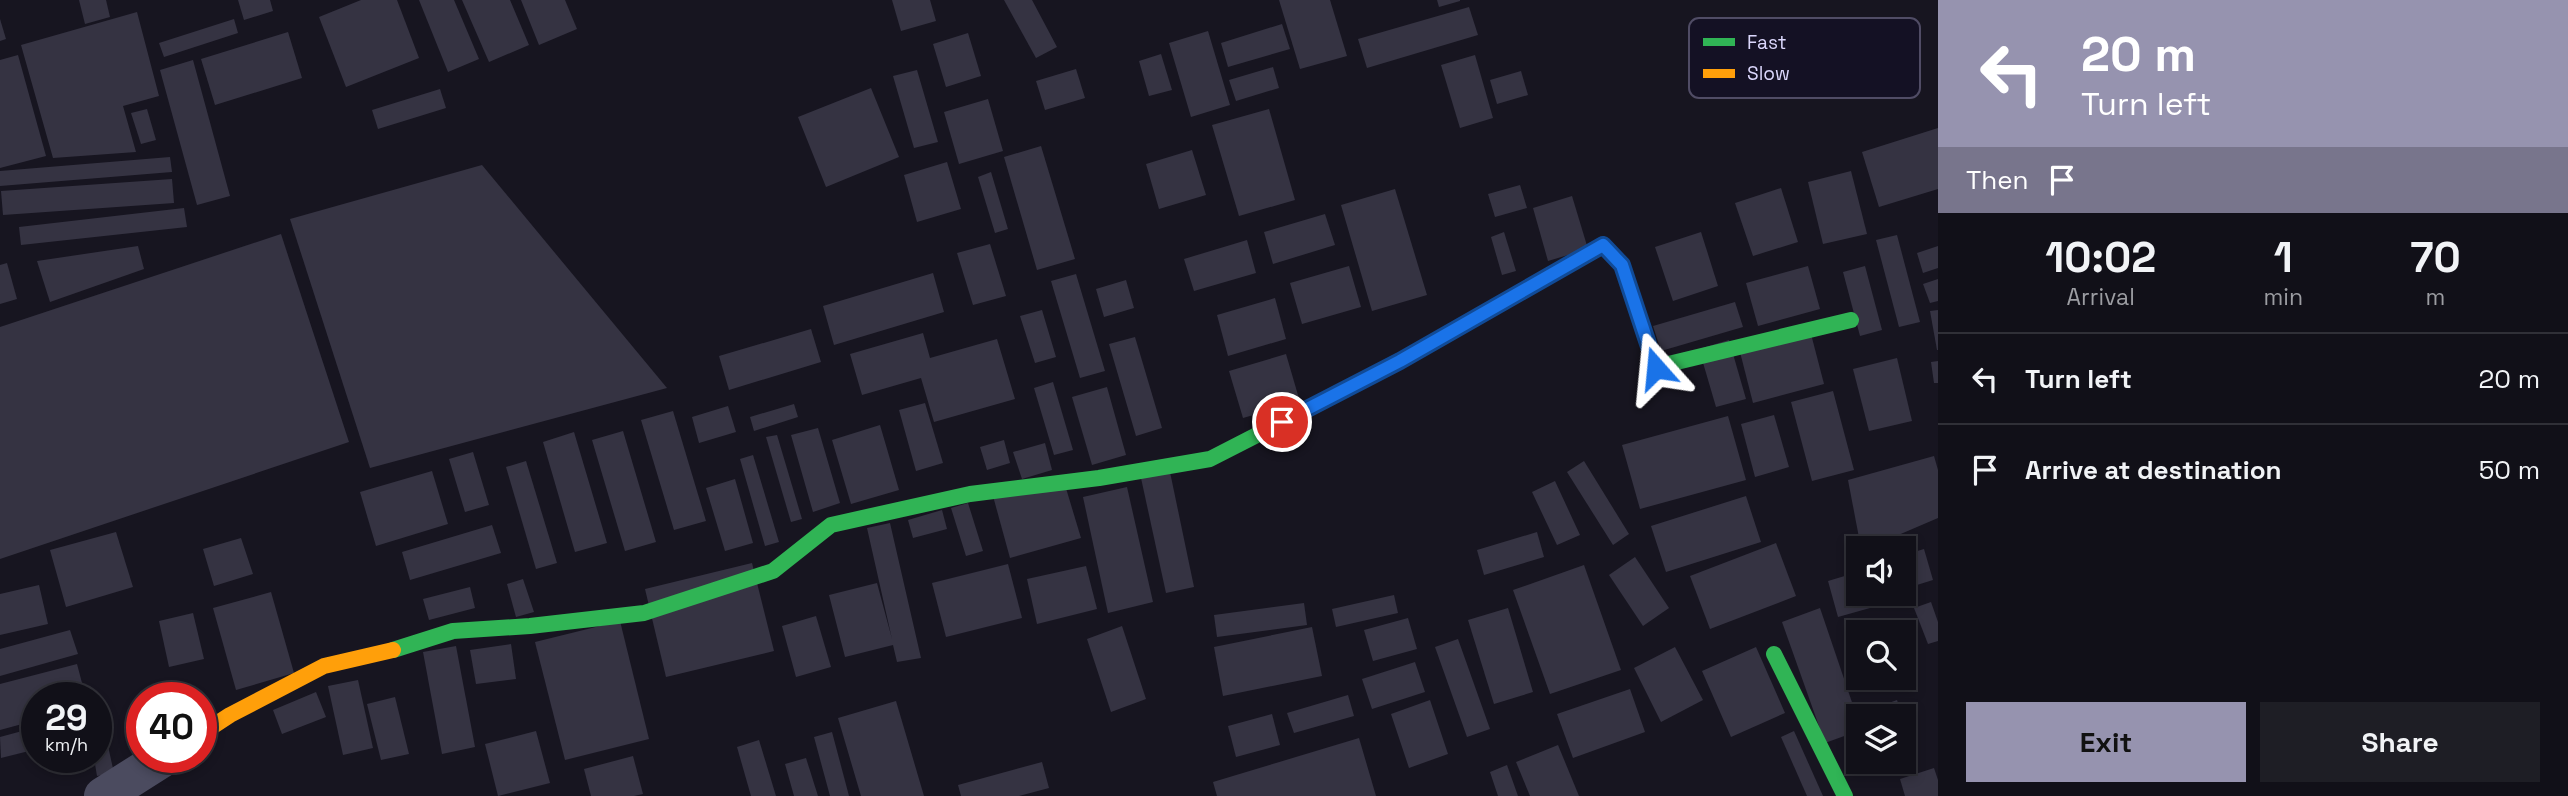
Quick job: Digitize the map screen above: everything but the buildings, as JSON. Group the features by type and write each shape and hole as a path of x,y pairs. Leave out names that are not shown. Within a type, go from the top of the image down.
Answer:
{"street":[{"path":"217,724 324,666 408,647 453,631 530,626 644,613 773,571 831,525 970,494 1099,478 1210,459 1400,361 1603,245 1622,265 1656,368 1850,320"},
{"path":"1774,654 1845,796"},
{"path":"103,796 139,773"}],"traffic: fast":[{"path":"1633,298 1656,367 1851,320"},
{"path":"393,650 453,631 530,626 644,613 773,571 831,525 970,494 1099,478 1210,459 1317,404"},
{"path":"1774,654 1845,796"}],"traffic: slow":[{"path":"1317,404 1400,361 1603,245 1622,265 1633,298"},
{"path":"217,724 324,666 393,650"}],"route":[{"path":"1282,422 1400,361 1603,245 1622,265 1656,368"}]}
